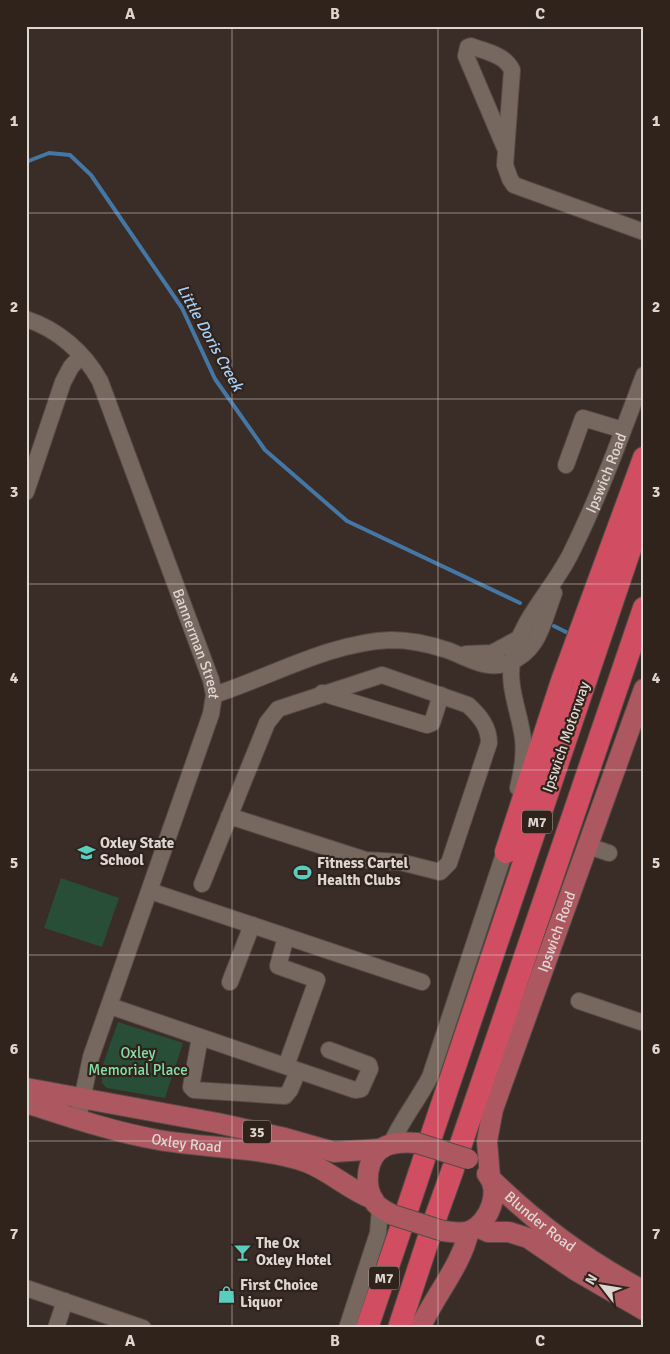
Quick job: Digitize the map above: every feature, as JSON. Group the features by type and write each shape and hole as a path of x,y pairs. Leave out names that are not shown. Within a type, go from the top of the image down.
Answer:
{"highway":[{"path":"506,852 547,724 644,458"},
{"name":"Ipswich Motorway","path":"367,1328 391,1212 424,1146 644,508"},
{"name":"M7","path":"399,1328 436,1229 644,608"}],"main road":[{"name":"Ipswich Road","path":"473,1229 490,1212 492,1204 487,1142 493,1109 644,689"},
{"name":"Oxley Road","path":"26,1088 217,1123 285,1138 334,1152 386,1147"},
{"name":"Oxley Road","path":"26,1103 158,1140 277,1156 306,1162 391,1212"},
{"name":"35","path":"386,1147 424,1146 460,1158 491,1179"},
{"path":"386,1147 368,1172 369,1189 391,1212"},
{"name":"Blunder Road","path":"491,1179 516,1204 567,1245 644,1291"},
{"name":"35","path":"391,1212 436,1229 473,1229"},
{"name":"Blunder Road","path":"473,1229 488,1232 509,1232 534,1241 575,1270 644,1310"},
{"path":"420,1328 440,1290 465,1251 473,1229"}],"street":[{"path":"505,148 466,56 468,47 471,46 500,57 505,60 512,70 505,148 507,172 510,179 519,188 644,232"},
{"name":"Bannerman Street","path":"26,319 55,331 95,372 111,406 211,680 214,695 211,714 91,1057 78,1119"},
{"path":"26,492 62,382 81,356"},
{"name":"Ipswich Road","path":"512,661 523,655 539,637 564,568 588,517 644,375"},
{"path":"566,465 583,418 623,430"},
{"name":"Ipswich Road","path":"386,1147 414,1106 430,1077 506,852 524,751 512,687 512,661 518,639 564,568"},
{"path":"214,695 327,652 404,640 455,653 478,655 492,653 518,639"},
{"path":"455,653 480,664 494,665 512,661"},
{"path":"202,884 229,816 267,723 272,715 286,705 382,675 468,705 477,713 485,725 489,743 449,862 440,872 400,862 366,860 229,816"},
{"path":"322,693 427,725 432,723 442,695"},
{"path":"588,846 609,853"},
{"path":"150,891 422,982"},
{"path":"230,982 252,925"},
{"path":"200,1037 191,1087 196,1090 284,1096 290,1090 292,1068 317,980 278,966 286,936"},
{"path":"579,1001 644,1023"},
{"path":"110,1006 355,1090 361,1089 370,1069 369,1064 329,1050"},
{"path":"346,1328 378,1233 391,1212"},
{"path":"26,1288 143,1328"},
{"path":"56,1328 65,1301"}],"green space":[{"path":"61,878 119,898 102,947 44,928"},
{"name":"Oxley Memorial Place","path":"118,1022 183,1043 165,1098 107,1088 102,1083 102,1067"}],"waterway":[{"name":"Little Doris Creek","path":"26,162 49,153 70,155 91,175 182,308 215,379 265,450 347,521 520,603"},
{"name":"Little Doris Creek","path":"554,626 570,634"}],"place":[{"name":"Oxley State School","path":"86,852"},
{"name":"Fitness Cartel Health Clubs","path":"303,872"},
{"name":"The Ox Oxley Hotel","path":"242,1252"},
{"name":"First Choice Liquor","path":"226,1294"}]}
